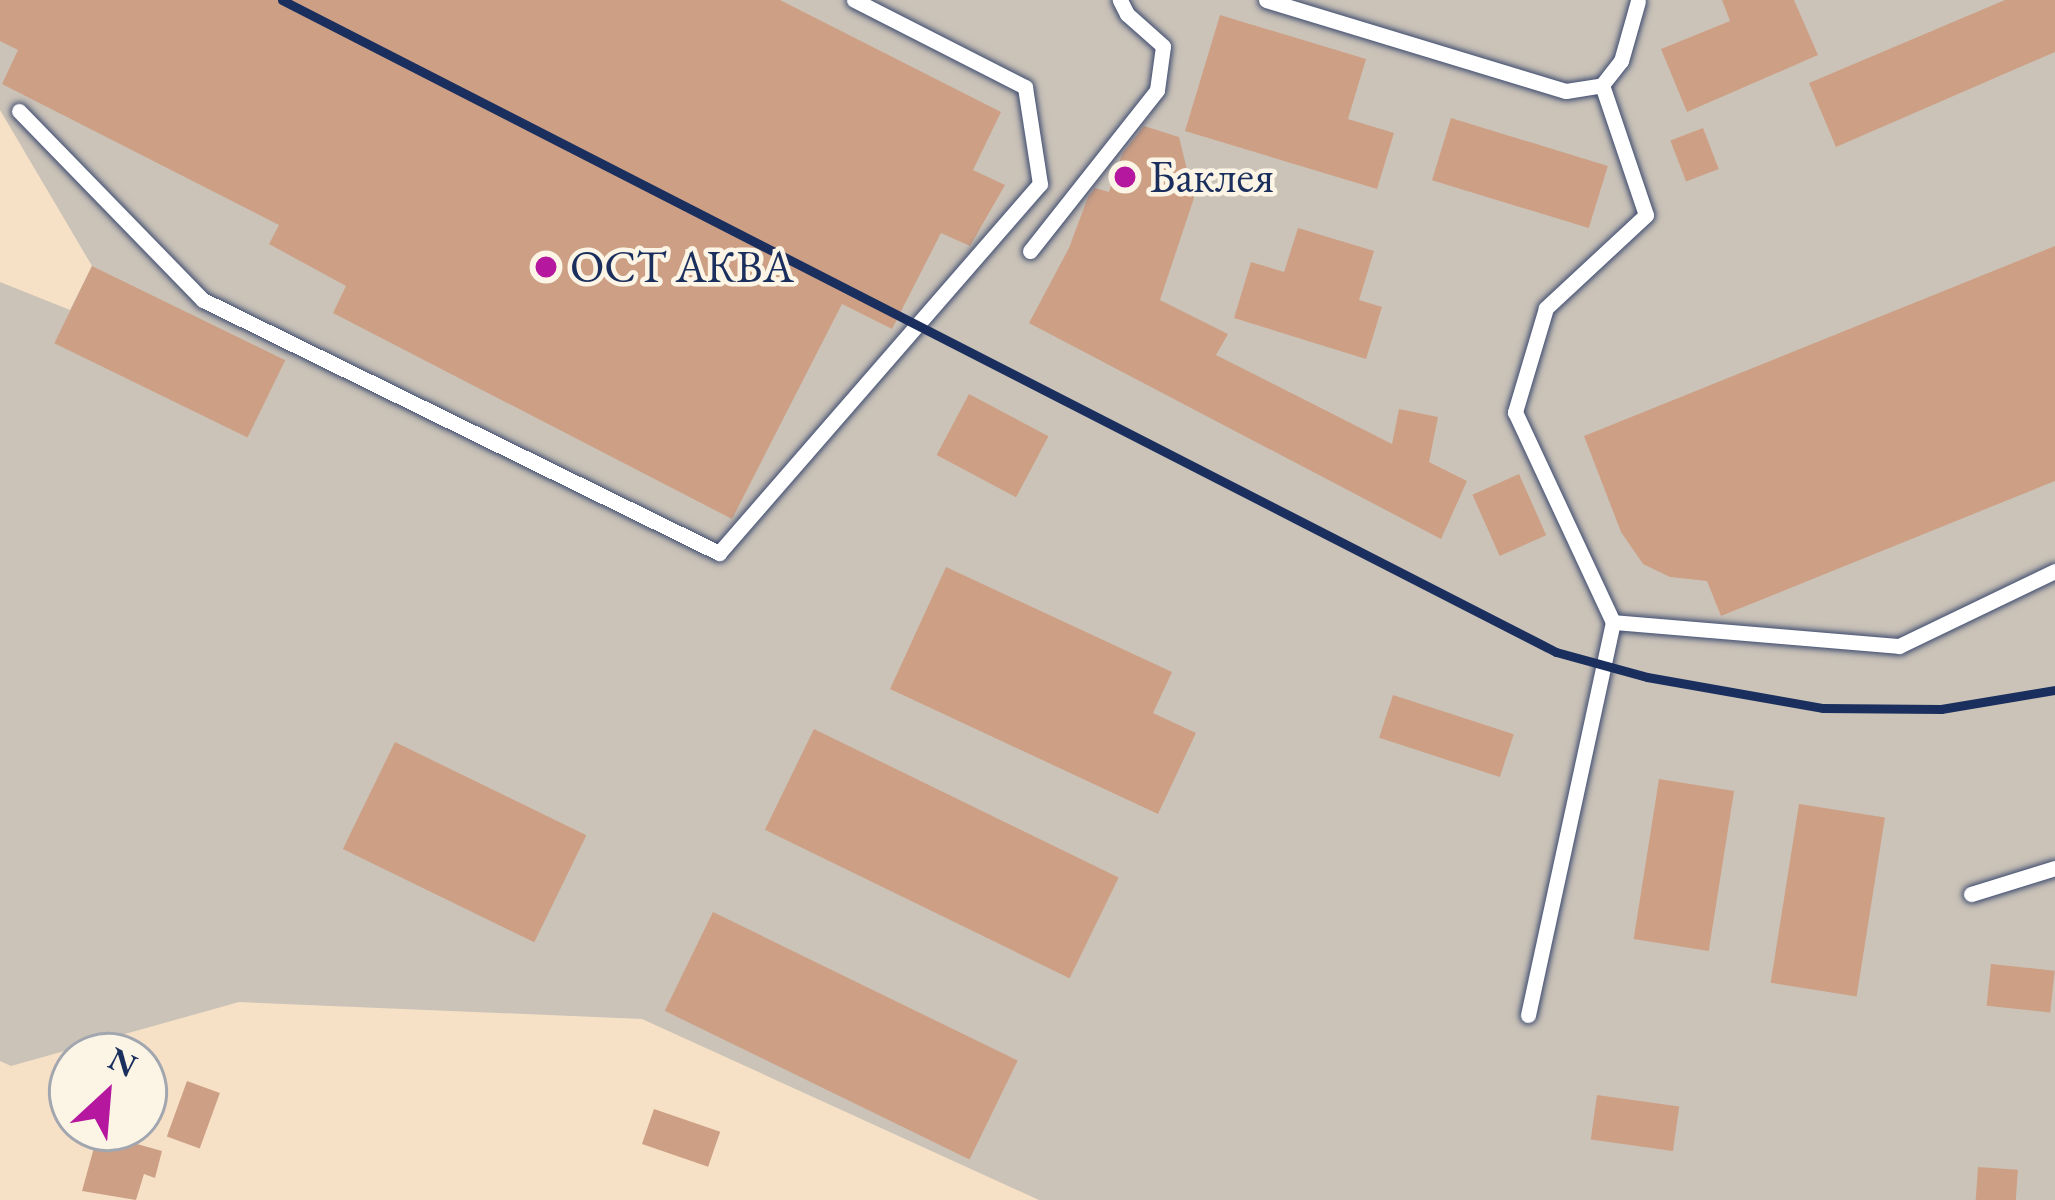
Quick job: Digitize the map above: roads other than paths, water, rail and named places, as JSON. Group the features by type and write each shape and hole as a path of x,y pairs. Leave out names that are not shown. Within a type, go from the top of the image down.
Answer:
{"lane":[{"path":"19,111 203,300 719,554 1040,184 1025,87 854,0"},
{"path":"1030,251 1157,89 1163,46 1127,14 1120,0"},
{"path":"1266,0 1566,91 1602,86 1621,61 1638,1"},
{"path":"1528,1015 1613,622 1515,412 1546,308 1646,215 1602,86"},
{"path":"1613,622 1900,646 2055,571"},
{"path":"1971,894 2055,868"}],"railway":[{"path":"282,0 1556,652 1647,677 1823,708 1941,709 2055,690"}],"place":[{"name":"Баклея","path":"1125,177"},
{"name":"ОСТ АКВА","path":"546,267"}]}
